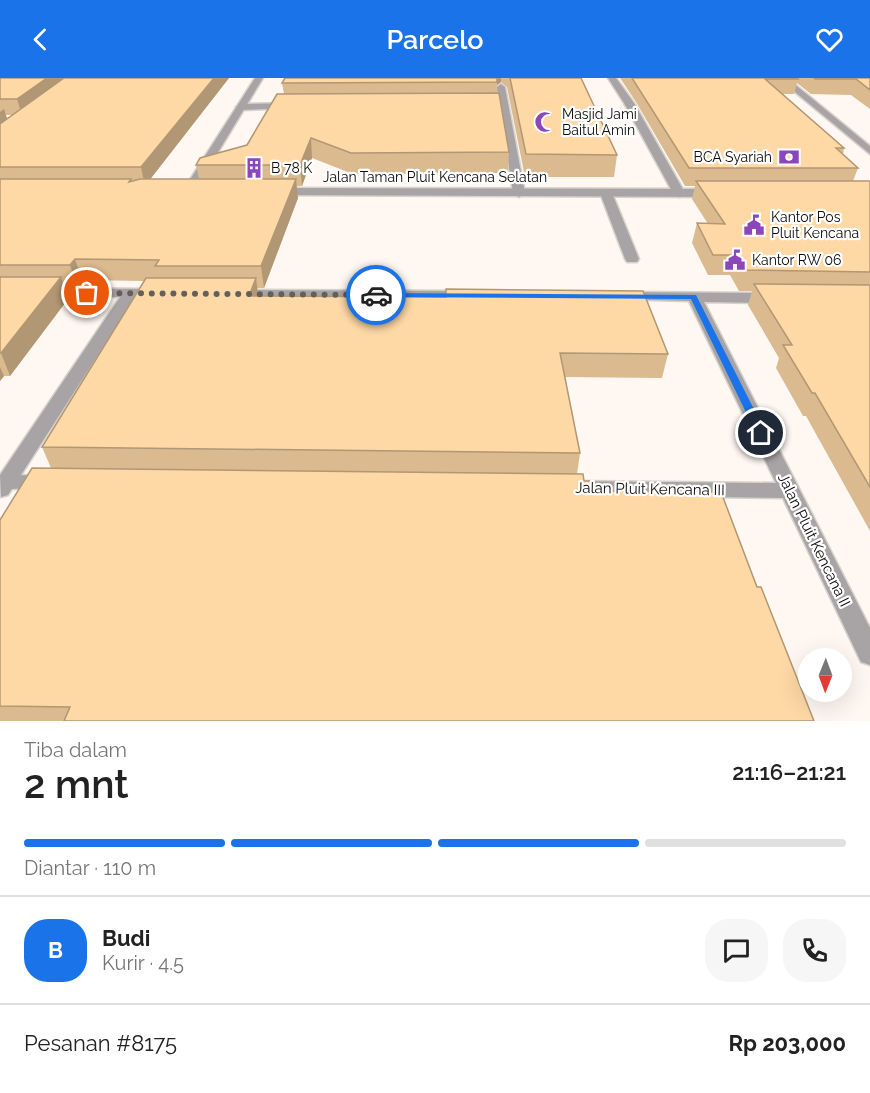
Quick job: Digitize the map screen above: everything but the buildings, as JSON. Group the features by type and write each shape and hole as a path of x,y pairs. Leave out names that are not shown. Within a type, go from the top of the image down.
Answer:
{"street":[{"path":"188,192 259,78"},
{"path":"612,78 679,193"},
{"path":"782,78 870,151"},
{"path":"501,87 519,193"},
{"path":"241,107 309,106"},
{"path":"470,106 504,106"},
{"name":"Jalan Taman Pluit Kencana Selatan","path":"259,192 725,193"},
{"path":"606,193 632,259"},
{"path":"0,292 178,293"},
{"path":"3,486 130,293"},
{"path":"226,294 490,295"},
{"path":"610,296 788,298"},
{"name":"Jalan Pluit Kencana II","path":"693,297 870,654"},
{"path":"3,486 66,482"},
{"name":"Jalan Pluit Kencana III","path":"553,488 790,491"}],"way so far":[{"path":"87,293 376,295"}],"place":[{"name":"Masjid Jami Baitul Amin","path":"545,122"},
{"name":"BCA Syariah","path":"789,157"},
{"name":"B 78 K","path":"254,168"},
{"name":"Kantor Pos Pluit Kencana","path":"754,225"},
{"name":"Kantor RW 06","path":"735,260"}],"route":[{"path":"376,295 693,297 761,433"}]}
